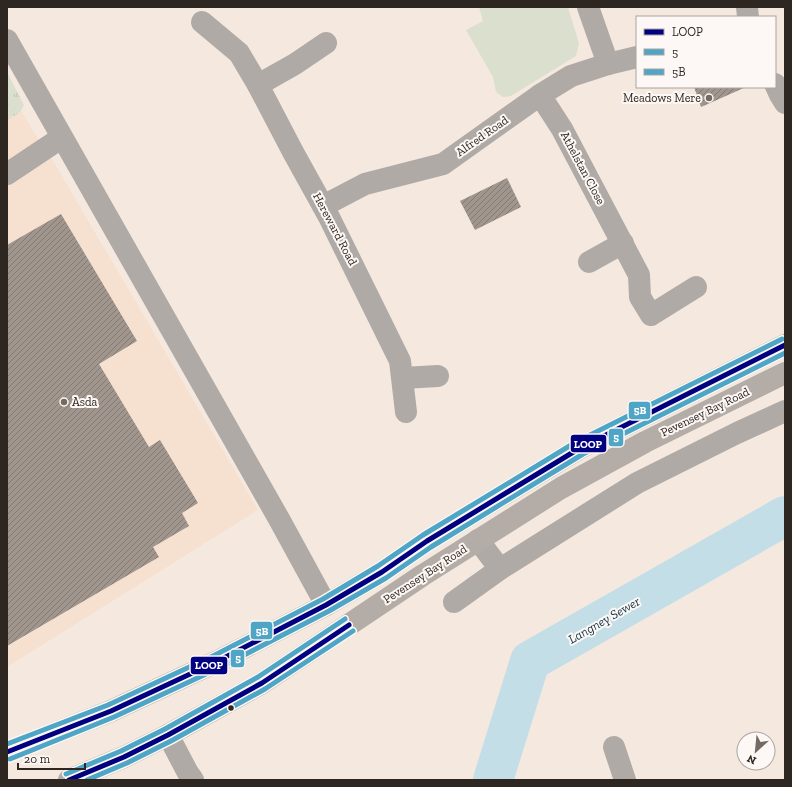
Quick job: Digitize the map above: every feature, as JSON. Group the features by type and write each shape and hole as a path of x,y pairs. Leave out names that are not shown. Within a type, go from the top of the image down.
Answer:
{"main road":[{"name":"Pevensey Bay Road","path":"7,752 118,708 218,661 326,605 382,572 427,541 580,448 785,345"},
{"name":"Pevensey Bay Road","path":"69,780 124,757 168,735 262,683 423,575 561,488 645,442 785,373"}],"street":[{"path":"588,7 608,64"},
{"name":"Hereward Road","path":"202,22 239,53 258,85 344,245 400,361 406,412"},
{"path":"7,40 61,138 275,512 326,605"},
{"path":"258,85 295,64 326,43"},
{"name":"Alfred Road","path":"323,206 365,184 443,164 540,95 571,76 608,64 636,57"},
{"path":"776,86 785,103"},
{"name":"Athelstan Close","path":"540,95 562,129 623,243 639,275 640,297 651,315 696,287"},
{"path":"7,174 61,138"},
{"path":"589,262 623,243"},
{"path":"403,378 438,376"},
{"path":"454,602 500,569 637,483 737,433 785,411"},
{"path":"478,540 500,569"},
{"path":"168,735 193,780"},
{"path":"614,747 625,780"}],"shaded area":[{"name":"Asda","path":"7,87 43,147 45,147 258,510 7,667"}],"green space":[{"path":"479,7 568,7 579,43 576,56 511,96 503,97 496,92 493,77 466,30 483,21"},
{"path":"7,72 24,105 15,116 7,120"}],"building":[{"name":"Meadows Mere","path":"694,88 744,88 701,107"},
{"path":"507,178 521,207 475,230 460,201"},
{"name":"Asda","path":"61,214 137,341 99,364 149,447 160,440 198,503 182,513 189,526 153,547 159,557 7,646 7,245"}],"waterway":[{"name":"Langney Sewer","path":"493,780 530,661 785,516"}],"transit line":[{"name":"5B","path":"7,744 108,705 215,655 323,599 378,566 423,535 576,442 782,339"},
{"name":"LOOP","path":"7,752 111,711 218,661 326,605 382,572 427,541 580,448 785,345"},
{"name":"5","path":"10,759 114,717 221,667 329,611 386,578 431,547 583,454 785,353"},
{"name":"5B","path":"66,774 121,751 165,729 258,677 345,619"},
{"name":"LOOP","path":"69,780 124,757 168,735 262,683 349,625"},
{"name":"5","path":"87,780 127,763 171,741 265,689 353,631"}],"place":[{"name":"Meadows Mere","path":"709,98"},
{"name":"Asda","path":"64,402"}]}
